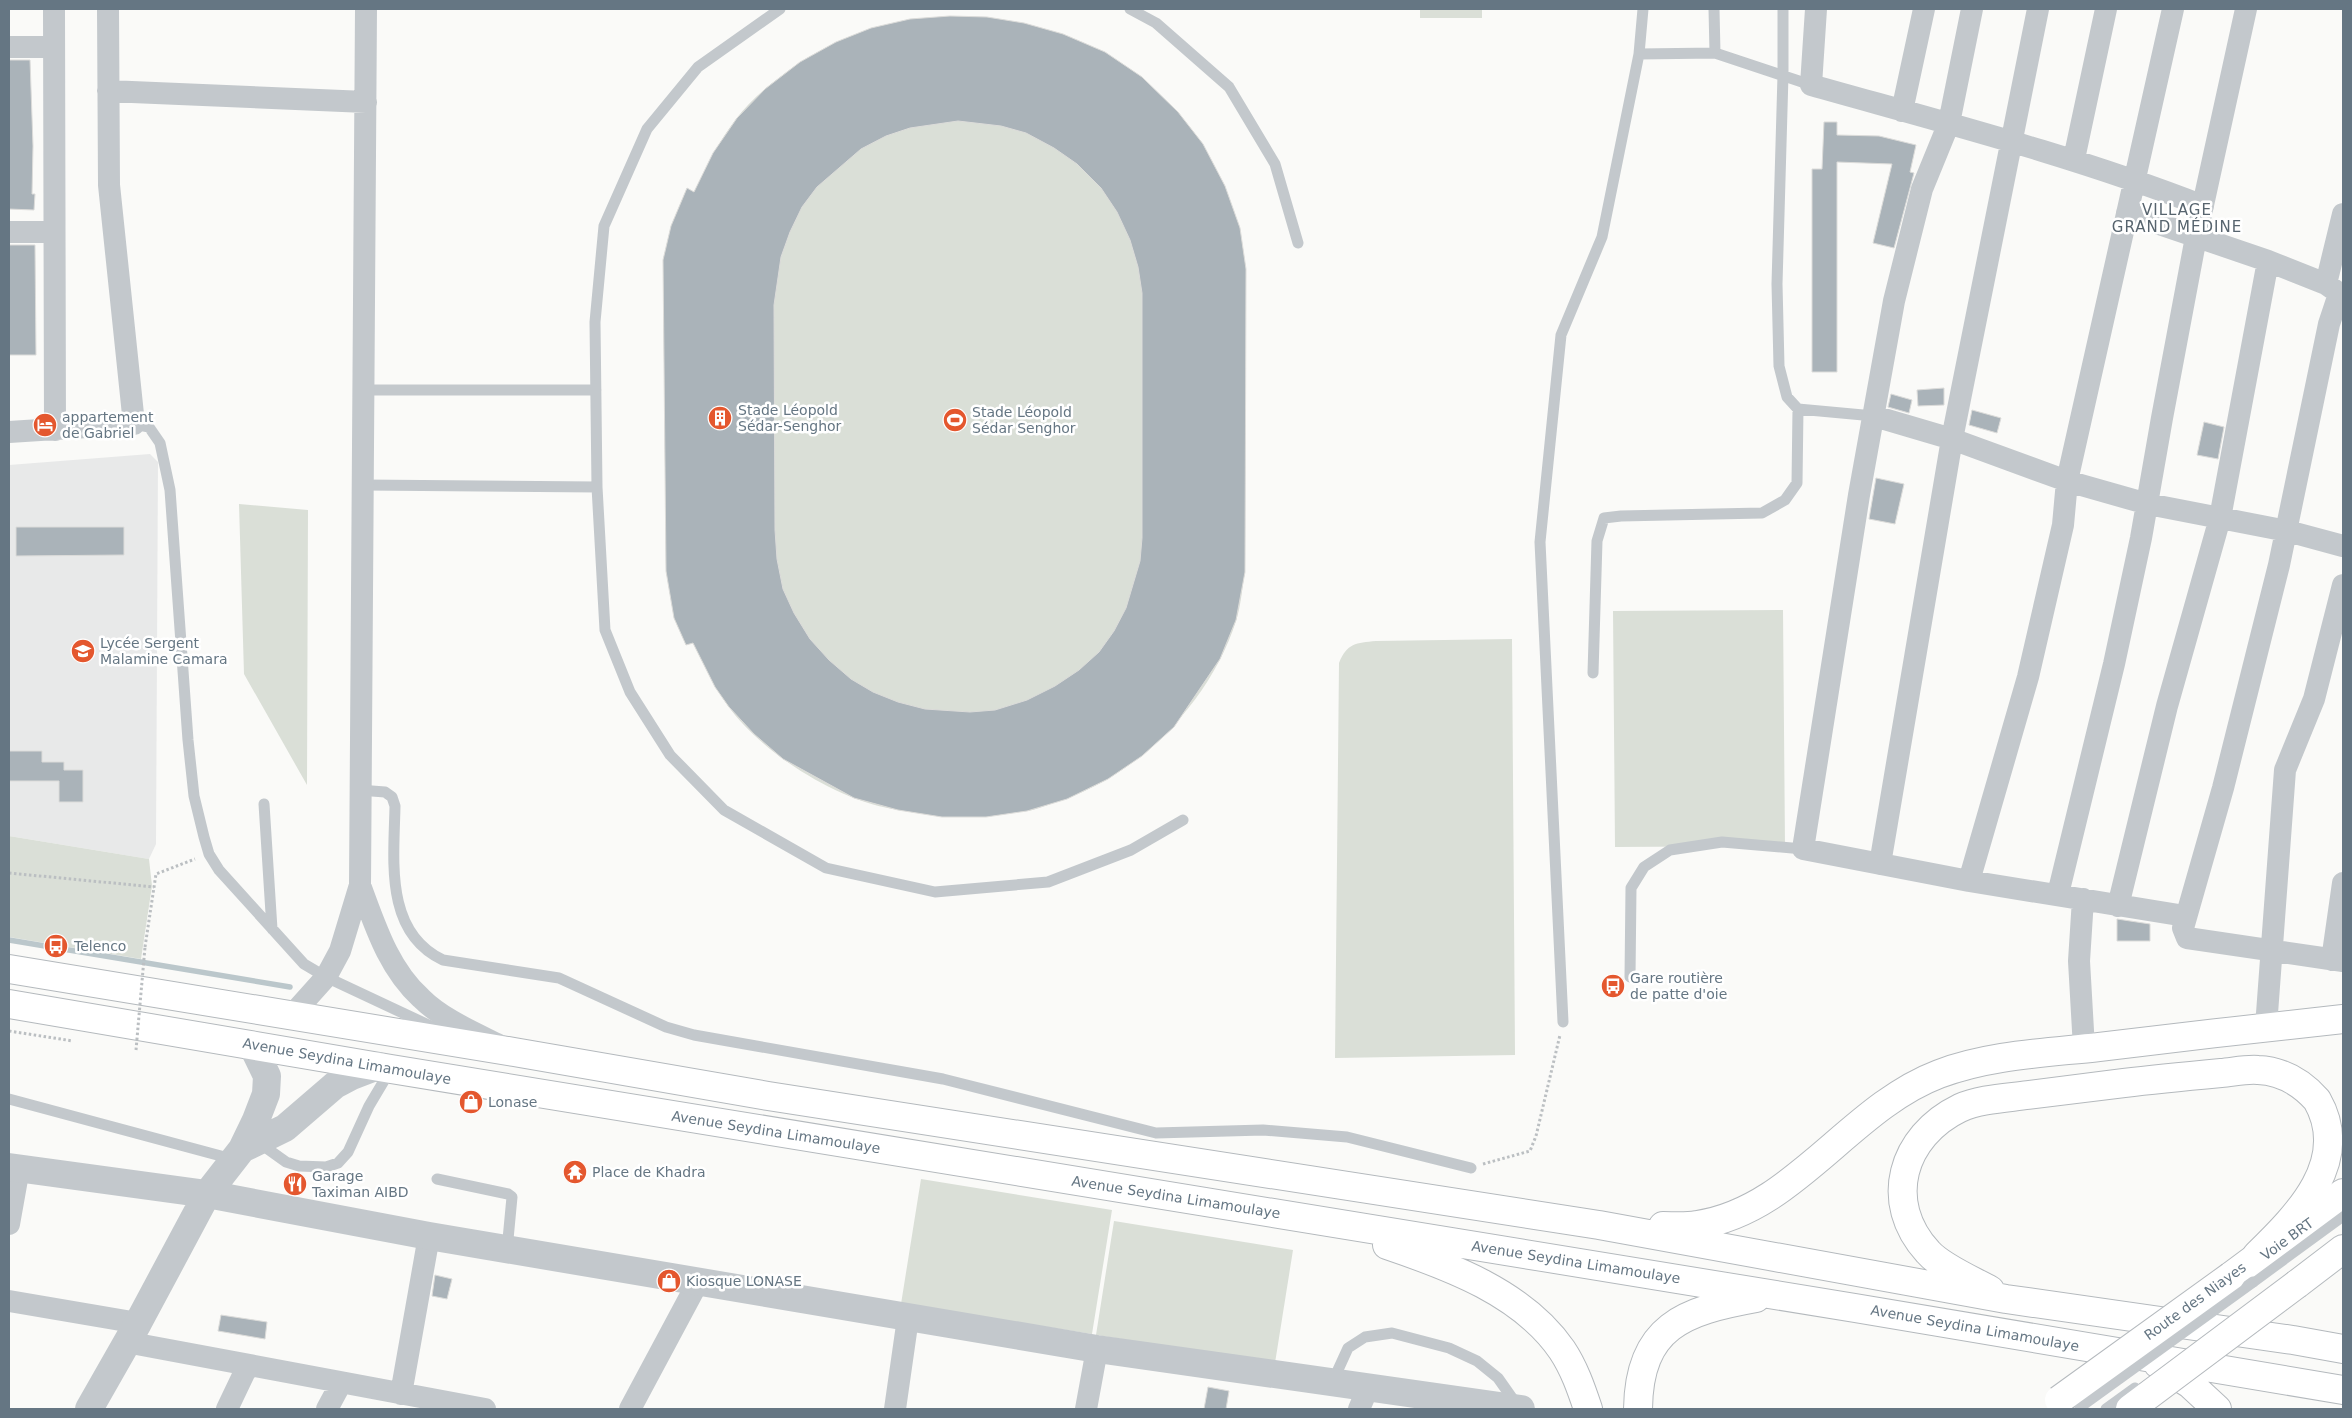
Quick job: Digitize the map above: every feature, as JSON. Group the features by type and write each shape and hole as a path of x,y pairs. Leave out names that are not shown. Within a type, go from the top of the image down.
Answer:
{"main road":[{"path":"9,969 777,1097 1599,1225 2006,1299 2292,1340 2343,1350"},
{"name":"Avenue Seydina Limamoulaye","path":"9,1004 384,1068 1775,1295 2149,1371 2343,1390"},
{"path":"1599,1225 1697,1225 1724,1218 1751,1207 1778,1191 1870,1114 1900,1093 1937,1075 1977,1063 2084,1048 2343,1019"},
{"path":"2006,1299 1928,1253 1911,1229 1904,1210 1902,1185 1907,1160 1919,1140 1936,1122 1961,1108 1982,1102 2188,1076 2247,1071 2275,1072 2291,1078 2308,1090 2326,1109 2334,1124 2337,1139 2336,1159 2319,1195 2247,1271"},
{"name":"Route des Niayes","path":"2066,1407 2247,1271 2343,1193"},
{"path":"1317,1220 1418,1255 1462,1274 1500,1294 1534,1318 1561,1349 1578,1378 1588,1409"},
{"path":"2130,1409 2287,1285 2343,1249"},
{"path":"1638,1409 1638,1392 1646,1359 1659,1337 1673,1324 1692,1313 1712,1306 1775,1295"},
{"path":"2149,1371 2190,1384 2217,1409"}],"street":[{"path":"54,9 55,430"},
{"path":"9,432 134,424 108,185 108,9"},
{"path":"291,1016 326,977 340,951 360,885 359,790 366,9"},
{"path":"1816,9 1811,84 2074,159 2203,206"},
{"path":"1902,111 1924,9"},
{"path":"1972,9 1949,123 1922,189 1894,302 1858,495 1804,849 1969,881 2185,916"},
{"path":"1880,864 1952,439 2038,9"},
{"path":"2074,159 2106,9"},
{"path":"1969,881 2028,677 2063,525 2067,481 2173,9"},
{"path":"2058,894 2114,664 2148,504 2196,238 2246,9"},
{"path":"9,46 54,47"},
{"path":"108,91 366,102"},
{"path":"2127,213 2268,261 2336,292"},
{"path":"2343,214 2336,292 2286,531 2223,788 2183,928 2187,938 2337,960 2343,883"},
{"path":"9,232 54,232"},
{"path":"2118,906 2164,716 2220,518 2268,261"},
{"path":"1874,416 1952,439 2067,481 2148,504 2286,531 2343,546"},
{"path":"2266,1028 2270,951 2285,770 2314,699 2343,585"},
{"path":"360,885 382,944 401,975 421,999 474,1033 514,1052"},
{"path":"2083,899 2079,961 2084,1048"},
{"path":"89,1409 207,1194 244,1151 266,1094 267,1076 252,1045"},
{"path":"244,1151 285,1128 334,1085 352,1076 384,1068"},
{"path":"9,1224 14,1168 207,1194 507,1250 908,1318 1097,1349 1332,1383 1363,1399 1520,1409"},
{"path":"401,1394 429,1236"},
{"path":"630,1409 698,1282"},
{"path":"9,1301 248,1365 401,1394 425,1404 485,1409"},
{"path":"894,1409 908,1318"},
{"path":"1086,1409 1097,1349"},
{"path":"227,1409 248,1365"},
{"path":"327,1409 341,1382"}],"lane":[{"path":"780,9 698,67 647,129 604,226 595,322 597,487 605,630 630,692 670,756 724,810 826,868 935,892 1048,882 1131,850 1183,820"},
{"path":"1130,9 1156,23 1228,87 1275,164 1298,243"},
{"path":"1563,1022 1540,542 1561,335 1602,238 1639,54 1643,9"},
{"path":"1714,9 1715,54"},
{"path":"1593,673 1597,541 1604,518 1762,513 1785,500 1796,483 1798,410 1787,397 1779,366 1777,284 1783,75 1782,9"},
{"path":"1639,54 1715,54 1811,84"},
{"path":"363,390 596,390"},
{"path":"1798,410 1874,416"},
{"path":"134,424 148,427 160,443 170,490 188,740 194,796 209,854 219,870 304,964 326,977 471,1045"},
{"path":"363,485 597,487"},
{"path":"359,790 384,792 392,797 395,806 394,874 400,912 406,927 427,952 443,960 558,978 666,1027 694,1035 943,1078 1156,1133 1264,1130 1347,1137 1471,1168"},
{"path":"264,804 272,929"},
{"path":"1630,977 1631,888 1644,867 1670,850 1722,842 1804,849"},
{"path":"9,1099 221,1156 244,1151 299,1166 326,1166 338,1163 348,1152 384,1068"},
{"path":"437,1179 508,1194 512,1197 507,1250"},
{"name":"Voie BRT","path":"2247,1271 2343,1216"},
{"path":"2200,1342 2287,1285 2343,1235"},
{"path":"1332,1383 1348,1348 1365,1337 1392,1333 1448,1348 1478,1361 1498,1378 1520,1409"},
{"path":"2106,1409 2149,1371 2184,1353"}],"path":[{"path":"136,1050 145,947 156,874 209,854"},
{"path":"9,873 154,887"},
{"path":"1471,1168 1530,1151 1536,1136 1563,1022"},
{"path":"9,1031 80,1042"}],"shaded area":[{"path":"1420,9 1482,9 1482,18 1420,18"},
{"name":"Stade Léopold Sédar Senghor","path":"950,16 991,19 1028,25 1062,34 1093,47 1123,64 1150,86 1177,112 1203,144 1245,572 1238,615 1224,651 1208,681 1166,734 1113,776 1083,792 1027,811 899,810 852,797 804,773 782,758 743,724 723,698 693,643 686,645 674,618 666,571 663,260 671,226 687,188 694,192 730,127 746,107 768,86 800,63 840,41 860,33 903,22"},
{"name":"Lycée Sergent Malamine Camara","path":"150,454 158,462 156,844 149,859 9,836 9,465"},
{"path":"239,504 308,510 307,785 244,674"},
{"path":"1783,610 1785,846 1615,847 1613,611"},
{"path":"1512,639 1515,1055 1335,1058 1339,663 1345,651 1353,645 1363,642"},
{"path":"9,836 149,859 152,886 141,959 9,937"},
{"path":"921,1179 1112,1210 1092,1334 901,1304"},
{"path":"1114,1221 1293,1250 1275,1363 1096,1335"}],"building":[{"name":"Stade Léopold Sédar-Senghor","path":"950,16 987,17 1024,23 1063,34 1105,52 1142,77 1178,112 1203,144 1225,186 1240,228 1246,269 1245,572 1236,620 1220,659 1174,727 1142,756 1108,779 1067,799 1027,811 986,817 942,817 898,810 854,798 783,759 754,734 729,707 715,687 693,643 686,645 674,618 666,571 663,260 671,226 687,188 694,192 713,153 737,118 765,89 800,62 836,42 871,28 910,19","holes":["958,121 1001,126 1026,133 1054,148 1077,164 1101,188 1117,212 1130,240 1138,267 1142,293 1142,538 1140,561 1126,608 1114,631 1099,652 1079,670 1055,686 1027,700 995,710 970,712 925,709 898,702 873,692 851,679 829,660 810,639 794,613 783,589 777,559 775,530 774,305 781,257 802,207 817,187 861,149 886,136 910,128"]},
{"path":"9,60 30,60 33,146 32,194 35,194 34,210 9,209"},
{"path":"1824,122 1837,122 1837,135 1879,136 1916,145 1910,172 1914,173 1894,248 1873,243 1892,164 1837,162 1837,372 1812,372 1812,169 1822,169"},
{"path":"9,245 35,245 36,355 9,355"},
{"path":"1944,388 1944,405 1918,406 1917,390"},
{"path":"1891,394 1912,400 1909,413 1888,407"},
{"path":"1972,410 2001,418 1997,433 1969,425"},
{"path":"2204,422 2224,427 2218,459 2197,455"},
{"path":"1876,478 1904,484 1895,524 1869,519"},
{"path":"16,527 124,527 124,555 16,556"},
{"path":"9,751 42,751 42,762 64,762 64,770 83,770 83,802 59,802 59,781 9,781"},
{"path":"2117,919 2150,924 2150,941 2117,941"},
{"path":"435,1275 452,1279 447,1299 432,1296"},
{"path":"221,1315 267,1322 265,1339 218,1331"},
{"path":"1208,1387 1229,1391 1226,1409 1204,1409"}],"waterway":[{"path":"9,940 290,987"}],"place":[{"name":"Stade Léopold Sédar-Senghor","path":"720,418"},
{"name":"Stade Léopold Sédar Senghor","path":"955,420"},
{"name":"appartement de Gabriel","path":"45,425"},
{"name":"Lycée Sergent Malamine Camara","path":"83,651"},
{"name":"Telenco","path":"56,946"},
{"name":"Gare routière de patte d'oie","path":"1613,986"},
{"name":"Lonase","path":"471,1102"},
{"name":"Place de Khadra","path":"575,1172"},
{"name":"Garage Taximan AIBD","path":"295,1184"},
{"name":"Kiosque LONASE","path":"669,1281"}],"district":[{"name":"VILLAGE GRAND MÉDINE","path":"2177,218"}]}
